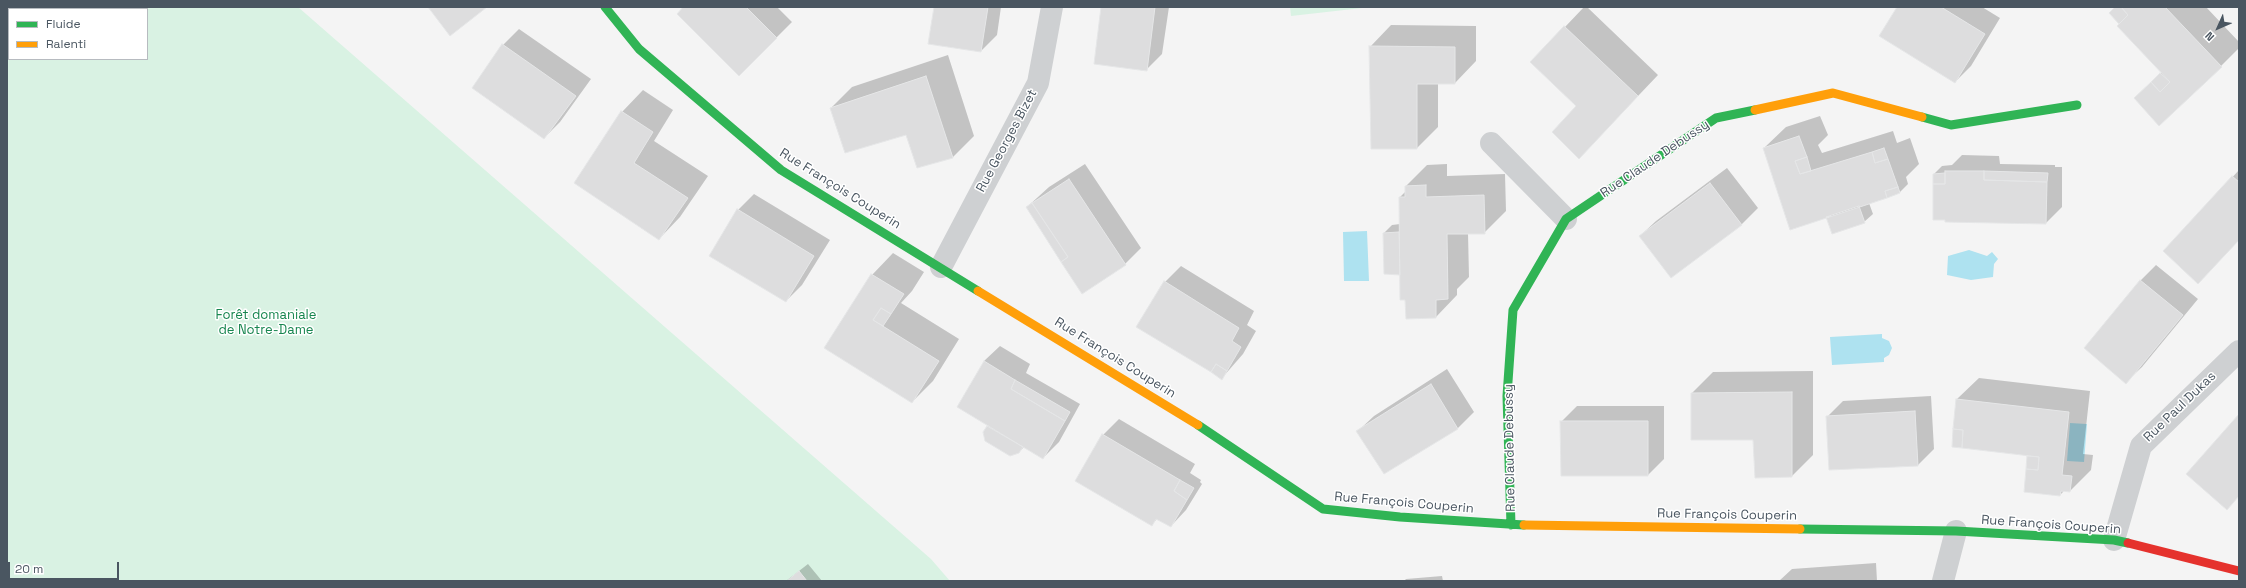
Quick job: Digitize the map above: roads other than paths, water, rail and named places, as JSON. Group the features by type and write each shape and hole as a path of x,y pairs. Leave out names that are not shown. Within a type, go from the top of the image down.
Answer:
{"street":[{"name":"Rue François Couperin","path":"604,7 640,49 781,170 1196,423 1323,509 1400,518 1511,525 1956,530 2114,540 2239,571"},
{"name":"Rue Georges Bizet","path":"941,267 1038,83 1052,7"},
{"name":"Rue Claude Debussy","path":"1511,525 1507,396 1513,310 1566,218 1716,118 1833,93 1951,125 2077,105"},
{"path":"1491,143 1566,218"},
{"name":"Rue Paul Dukas","path":"2114,540 2141,446 2239,351"},
{"path":"1943,581 1956,530"}],"water":[{"path":"1367,231 1369,281 1344,281 1343,232"},
{"path":"1969,250 1987,256 1992,252 1998,259 1994,264 1993,277 1971,280 1947,275 1948,256"},
{"path":"1882,334 1882,338 1889,341 1892,348 1889,355 1884,358 1884,362 1832,365 1830,337"},
{"path":"2070,423 2087,424 2084,462 2067,461"}],"park label":[{"name":"Forêt domaniale de Notre-Dame","path":"266,322"}]}
